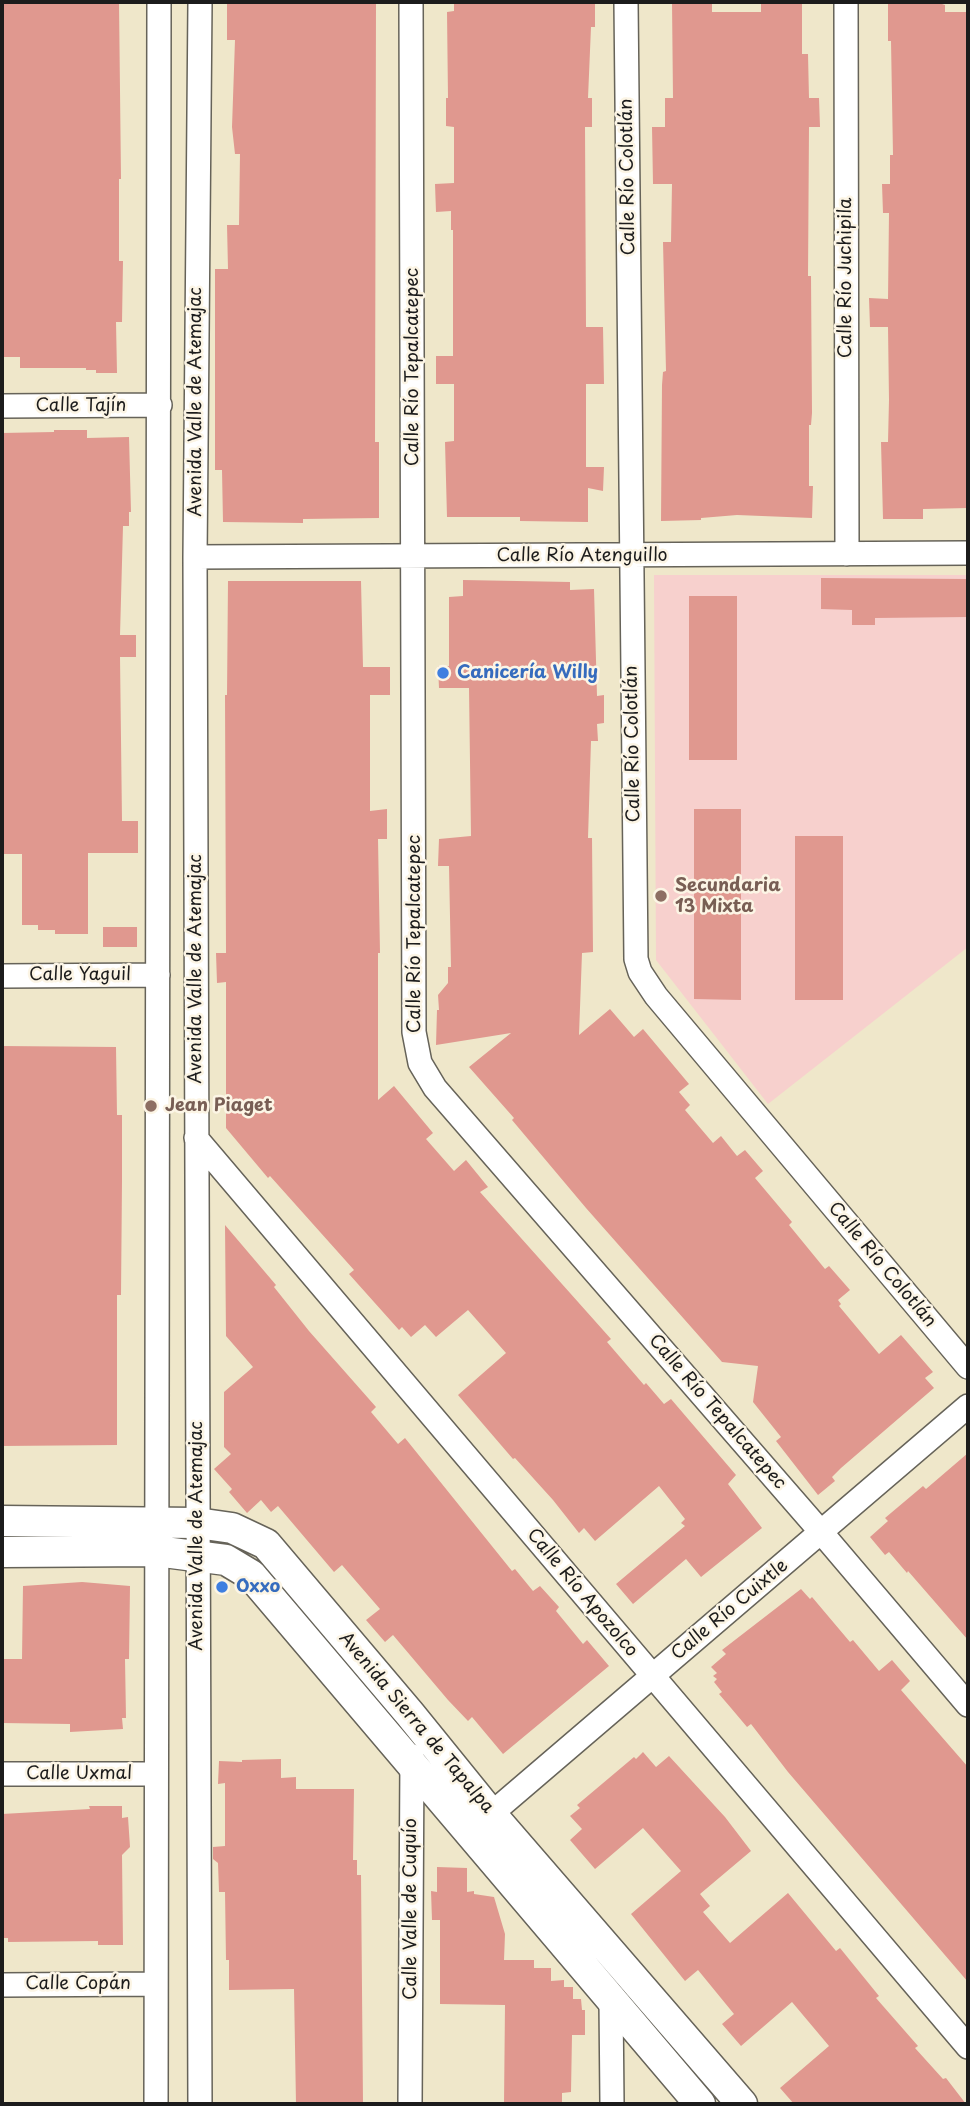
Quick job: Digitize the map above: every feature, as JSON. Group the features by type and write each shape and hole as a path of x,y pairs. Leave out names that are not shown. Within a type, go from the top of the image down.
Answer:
{"street":[{"name":"Avenida Valle de Atemajac","path":"156,2104 159,2"},
{"name":"Avenida Valle de Atemajac","path":"200,2 195,557 200,2104"},
{"name":"Calle Río Tepalcatepec","path":"411,2 414,1032 420,1063 426,1076 444,1098 968,1705"},
{"name":"Calle Río Colotlán","path":"626,2 636,958 640,972 656,996 968,1367"},
{"name":"Calle Río Juchipila","path":"846,2 847,554"},
{"name":"Calle Tajín","path":"2,406 160,405"},
{"name":"Calle Río Atenguillo","path":"195,557 968,553"},
{"name":"Calle Yaguil","path":"2,976 158,975"},
{"name":"Calle Río Apozolco","path":"196,1138 968,2047"},
{"name":"Calle Río Cuixtle","path":"491,1814 968,1406"},
{"name":"Avenida Sierra de Tapalpa","path":"2,1521 156,1537 197,1556 226,1560 251,1575 700,2104"},
{"name":"Avenida Sierra de Tapalpa","path":"2,1552 156,1537 197,1523 232,1528 266,1544 491,1814 742,2104"},
{"name":"Calle Valle de Cuquío","path":"410,1714 410,2104"},
{"name":"Calle Uxmal","path":"2,1774 156,1774"},
{"name":"Calle Copán","path":"2,1985 155,1984"},
{"path":"611,2001 612,2104"}],"shaded area":[{"path":"654,575 968,575 968,947 768,1104 656,960"}],"building":[{"path":"2,2 119,2 119,261 123,261 122,322 116,322 117,373 96,373 96,370 86,368 20,368 20,357 2,357"},
{"path":"227,2 376,2 375,442 379,442 379,518 303,519 303,523 223,522 222,470 215,470 215,269 228,269 227,225 239,225 240,154 235,154 232,127 235,40 227,40"},
{"path":"454,2 595,2 595,27 591,27 588,98 592,98 592,127 585,127 586,327 603,327 604,384 586,384 586,467 604,467 603,491 588,488 588,522 520,521 520,517 447,517 445,442 454,441 454,384 436,384 436,356 453,356 453,230 451,211 436,212 435,184 454,183 454,127 446,126 446,98 447,12 454,11"},
{"path":"672,2 712,2 712,12 761,12 761,2 802,2 802,54 808,54 809,98 819,98 820,127 809,127 808,276 811,276 812,413 809,425 809,486 813,486 812,518 737,515 701,520 661,521 662,385 663,372 666,371 663,242 671,242 672,184 653,184 652,127 665,127 665,98 673,98"},
{"path":"888,2 942,2 945,12 968,12 968,508 923,509 923,519 883,519 881,442 888,442 888,327 870,327 869,298 888,299 889,213 883,213 882,184 890,184 890,155 893,155"},
{"path":"87,430 87,438 129,437 131,512 129,526 123,526 120,635 136,635 136,657 120,657 122,821 138,821 138,853 88,853 88,934 55,934 55,930 38,930 38,925 22,925 22,854 2,854 2,433"},
{"path":"821,578 968,579 968,617 875,618 875,625 852,625 852,610 821,609"},
{"path":"463,580 570,582 570,590 594,589 597,696 604,695 604,723 597,724 598,741 591,741 588,838 592,838 593,952 582,953 579,1035 610,1009 634,1037 643,1029 689,1084 679,1092 690,1105 685,1110 713,1143 721,1136 737,1156 745,1150 763,1171 755,1178 792,1222 789,1225 825,1269 829,1266 850,1290 838,1300 841,1304 839,1306 879,1354 901,1335 933,1372 925,1378 934,1388 841,1468 832,1477 835,1481 818,1495 776,1441 781,1437 753,1402 758,1366 722,1362 586,1208 469,1067 511,1033 436,1045 438,995 448,983 448,967 451,967 449,866 438,866 439,839 471,836 469,688 439,688 438,666 449,666 449,597 463,596"},
{"path":"228,581 361,581 363,667 390,667 390,695 370,695 370,811 387,809 387,839 378,839 378,1100 394,1086 433,1133 426,1139 454,1171 466,1160 488,1187 480,1192 611,1339 607,1342 664,1404 671,1399 736,1475 728,1484 762,1528 701,1577 686,1559 633,1604 616,1584 685,1526 681,1523 685,1519 659,1486 595,1541 584,1528 579,1533 553,1500 515,1458 513,1459 458,1395 506,1353 468,1310 436,1337 425,1325 411,1337 402,1327 399,1330 349,1274 354,1270 270,1176 268,1178 226,1128 226,982 217,983 216,953 226,953 225,695"},
{"path":"689,596 737,596 737,760 689,760"},
{"path":"694,809 741,809 741,1000 694,999"},
{"path":"795,836 843,836 843,1000 795,1000"},
{"path":"103,927 137,927 137,947 103,947"},
{"path":"2,1046 116,1047 117,1115 122,1115 121,1295 117,1295 117,1445 2,1446"},
{"path":"225,1225 276,1285 274,1287 309,1331 376,1407 371,1412 398,1444 405,1438 512,1571 515,1569 533,1591 540,1586 559,1607 556,1611 583,1644 587,1640 609,1666 503,1754 472,1717 468,1721 448,1700 393,1635 385,1642 366,1620 380,1609 342,1565 334,1572 278,1506 271,1512 261,1500 247,1513 229,1492 232,1489 214,1469 231,1454 224,1447 224,1392 253,1367 226,1336"},
{"path":"968,1453 968,1640 908,1571 907,1573 889,1552 885,1555 870,1537 888,1521 885,1518 923,1486 926,1489"},
{"path":"82,1582 130,1586 129,1659 125,1659 126,1718 122,1718 123,1729 70,1732 70,1724 2,1723 2,1659 22,1659 23,1586"},
{"path":"801,1589 810,1599 812,1597 850,1642 853,1640 879,1671 892,1660 910,1681 901,1690 968,1767 968,1982 788,1772 751,1724 747,1727 719,1694 722,1692 713,1676 717,1673 711,1667 726,1654 722,1650"},
{"path":"643,1752 656,1767 669,1756 725,1817 751,1851 700,1894 710,1906 703,1912 730,1943 788,1893 836,1951 840,1948 879,1996 876,1998 918,2046 915,2048 943,2079 946,2078 966,2104 794,2104 780,2088 829,2046 792,2002 741,2046 722,2024 734,2014 698,1970 685,1981 631,1914 681,1871 643,1828 595,1869 570,1840 582,1829 570,1816 580,1808 577,1805"},
{"path":"281,1759 281,1778 296,1777 296,1789 354,1789 353,1860 357,1860 357,1875 361,1875 363,2104 296,2104 294,1989 229,1990 225,1892 219,1892 218,1863 213,1859 213,1847 225,1846 225,1783 218,1784 219,1761"},
{"path":"89,1806 122,1806 122,1818 128,1817 130,1847 122,1855 123,1945 98,1945 98,1941 8,1942 8,1938 2,1938 2,1814 90,1809"},
{"path":"437,1867 467,1868 467,1892 474,1891 474,1894 494,1897 505,1934 504,1960 534,1960 534,1968 551,1968 551,1981 564,1980 564,1987 573,1987 573,1999 581,1999 582,2010 585,2010 585,2035 572,2035 571,2092 562,2093 562,2104 504,2104 505,2005 440,2004 440,1920 432,1920 431,1891 437,1892"}],"place":[{"name":"Canicería Willy","path":"443,673"},
{"name":"Secundaria 13 Mixta","path":"661,896"},
{"name":"Jean Piaget","path":"151,1106"},
{"name":"Oxxo","path":"222,1587"}]}
